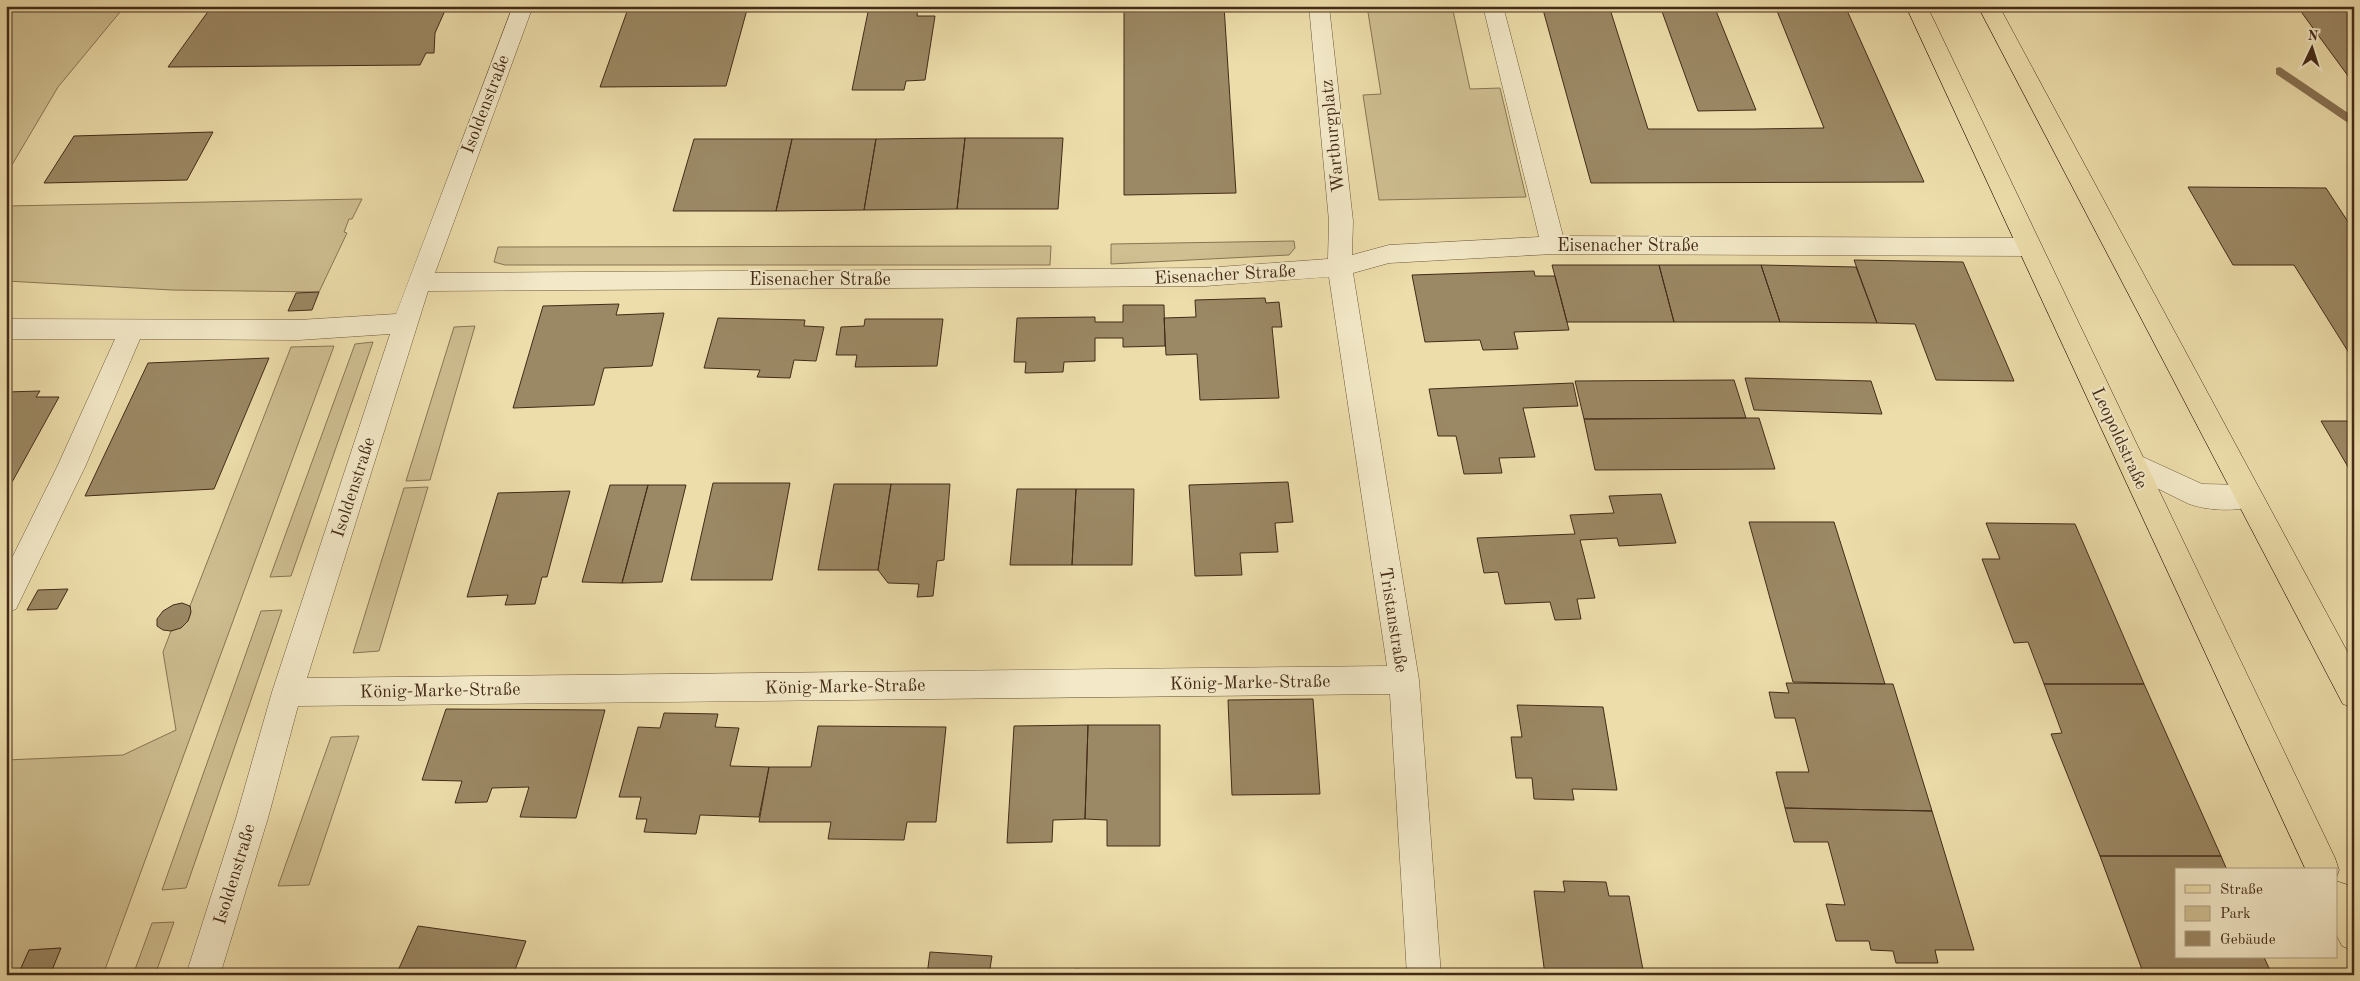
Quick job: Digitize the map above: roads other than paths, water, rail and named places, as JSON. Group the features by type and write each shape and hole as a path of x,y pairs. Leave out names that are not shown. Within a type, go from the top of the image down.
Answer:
{"main road":[{"name":"Leopoldstraße","path":"1916,6 2322,868"},
{"path":"1988,6 2354,694"},
{"path":"2338,901 2354,934"}],"street":[{"name":"Isoldenstraße","path":"203,975 252,818 287,692 419,282 522,6"},
{"name":"Wartburgplatz","path":"1319,6 1341,221 1340,267"},
{"path":"1492,6 1553,245"},
{"name":"Eisenacher Straße","path":"419,282 1205,278 1340,267 1389,254 1553,245 2030,246"},
{"name":"Tristanstraße","path":"1340,267 1404,680 1424,975"},
{"path":"6,329 299,330 406,323"},
{"path":"6,600 71,467 131,330"},
{"path":"2132,463 2199,496 2248,497"},
{"name":"König-Marke-Straße","path":"287,692 1404,680"}],"waterway":[{"path":"2280,71 2354,123"}]}
